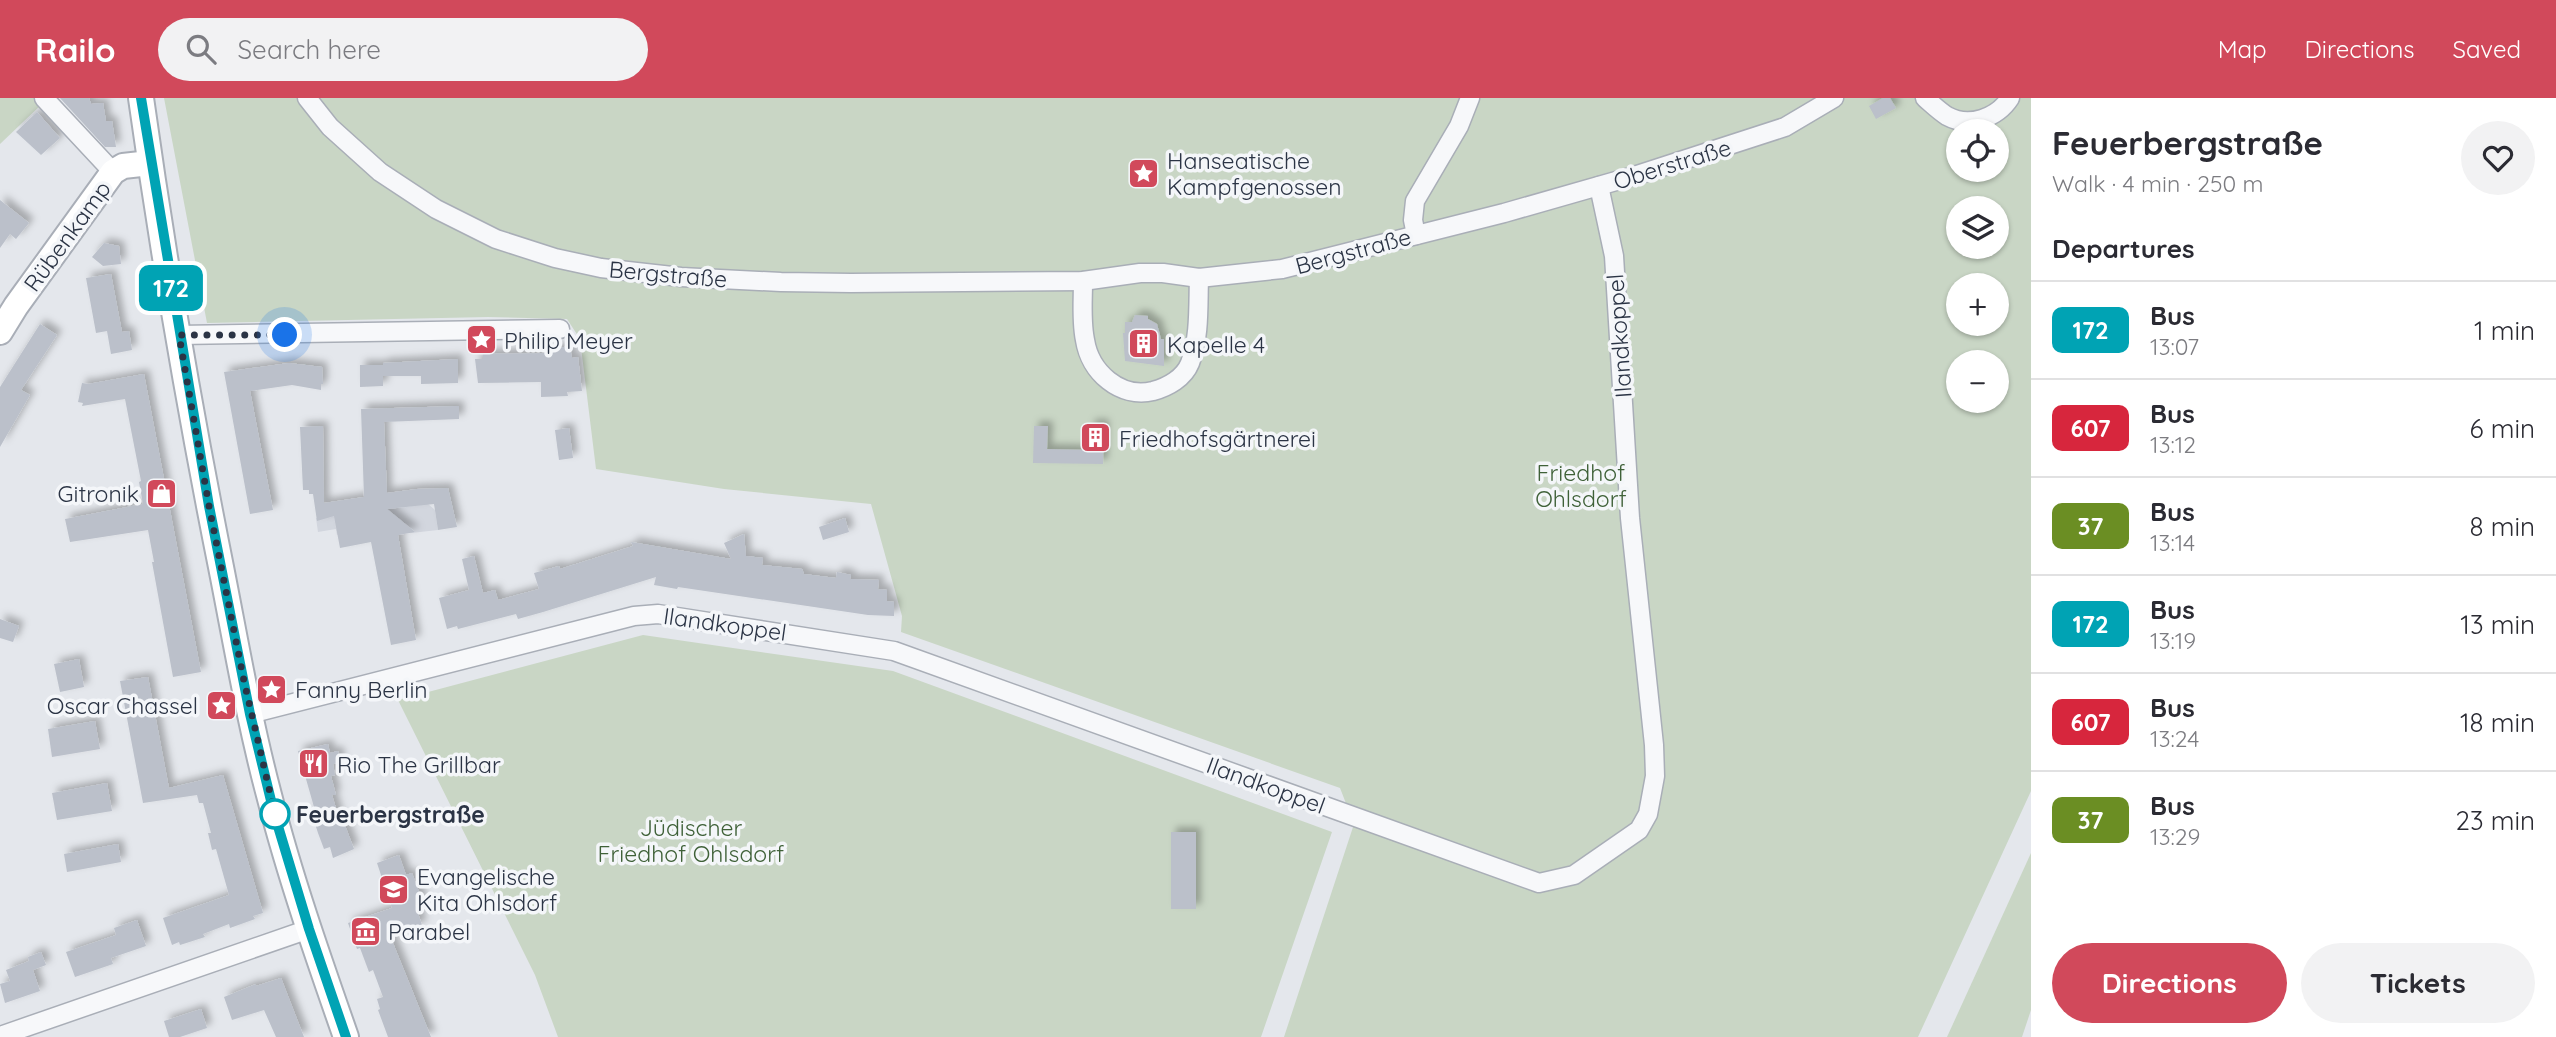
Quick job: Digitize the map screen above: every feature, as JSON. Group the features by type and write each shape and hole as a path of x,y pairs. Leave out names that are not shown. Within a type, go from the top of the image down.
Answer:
{"main road":[{"path":"141,98 209,506 250,714 269,794 309,929 346,1037"},
{"name":"Rübenkamp","path":"0,332 113,172 124,166 150,163"}],"street":[{"path":"44,98 113,172"},
{"name":"Bergstraße","path":"307,98 330,127 380,172 436,209 496,239 555,258 601,268 671,276 781,282 1083,281 1125,273 1163,273 1199,278 1282,269 1504,213"},
{"path":"1416,234 1413,220 1415,201 1459,126 1471,98"},
{"name":"Oberstraße","path":"1504,213 1786,127 1834,98"},
{"path":"1925,98 1948,116 1968,122 1991,116 2010,98"},
{"name":"Ilandkoppel","path":"250,714 634,616 658,614 894,651 1539,883 1574,875 1639,830 1648,814 1655,776 1630,518 1614,256 1599,186"},
{"path":"1083,281 1085,340 1091,358 1105,379 1123,391 1141,394 1164,387 1180,377 1190,363 1197,332 1199,278"},
{"path":"179,335 560,329"},
{"path":"0,1036 309,929"}],"shaded area":[{"path":"428,504 435,510 438,530 411,533 393,524 337,535 336,529 318,532 316,518"}],"green space":[{"path":"0,98 38,98 43,103 0,144"},
{"name":"Friedhof Ohlsdorf","path":"164,98 2031,98 2031,791 1918,1037 1284,1037 1354,824 1340,788 901,632 902,616 871,504 724,489 596,469 580,339 567,319 488,317 207,323"},
{"name":"Jüdischer Friedhof Ohlsdorf","path":"643,635 893,671 1332,832 1261,1037 558,1037 535,975 398,700"},
{"path":"2031,853 2031,1010 2022,1037 1947,1037"}],"building":[{"path":"60,98 89,98 91,104 103,103 106,121 112,121 116,147 105,147"},
{"path":"1883,98 1890,98 1896,108 1876,119 1869,106"},
{"path":"37,112 60,138 41,155 16,132"},
{"path":"0,200 29,223 16,239 10,234 0,248"},
{"path":"104,243 119,246 121,264 103,266 92,257"},
{"path":"111,274 122,332 129,331 132,350 111,354 107,331 96,333 86,278"},
{"name":"Kapelle 4","path":"1135,315 1148,316 1148,319 1157,324 1161,339 1164,339 1164,366 1125,361 1125,322 1132,322"},
{"path":"40,324 57,335 21,390 30,395 0,447 0,387"},
{"path":"570,346 572,358 578,357 582,391 567,392 568,396 541,397 541,382 478,383 475,359 483,359 483,354 553,353 552,349"},
{"path":"458,359 458,383 421,384 421,376 383,376 383,363"},
{"path":"289,363 322,367 323,384 321,390 292,385 250,391 273,510 250,514 224,372"},
{"path":"360,365 383,365 383,386 360,387"},
{"path":"144,374 201,672 173,677 148,530 70,542 65,519 143,504 125,399 82,406 83,403 78,402 82,383"},
{"path":"459,406 459,419 384,422 387,493 448,488 457,527 438,530 434,504 387,509 415,532 398,535 416,640 391,645 371,542 340,548 334,516 317,521 313,494 309,494 309,490 303,490 300,427 323,426 324,503 364,497 361,409"},
{"name":"Friedhofsgärtnerei","path":"1090,424 1104,424 1103,464 1033,463 1034,426 1048,426 1047,449 1089,450"},
{"path":"569,428 573,458 559,460 555,430"},
{"path":"845,518 849,532 823,540 819,527"},
{"path":"744,534 746,556 763,558 762,565 802,569 804,574 836,578 837,572 851,575 850,579 879,580 878,589 887,590 887,601 894,602 894,616 868,615 678,587 677,589 654,585 656,577 518,619 516,614 458,629 457,626 447,629 439,598 469,590 462,559 474,556 483,593 495,590 498,600 539,589 534,573 559,566 560,569 633,546 631,542 731,559 724,543"},
{"path":"0,619 19,626 13,642 0,638"},
{"path":"79,659 84,687 60,692 54,664"},
{"path":"148,677 169,788 223,775 263,913 253,916 255,919 230,928 229,924 203,934 205,937 180,945 179,942 172,945 163,918 229,895 216,849 212,850 208,833 211,833 203,803 199,803 197,795 143,803 120,681"},
{"path":"95,721 100,749 52,757 48,729"},
{"path":"328,744 330,753 338,751 341,762 333,764 335,775 331,776 336,795 332,795 340,821 343,820 354,849 333,858 330,847 324,849 318,833 310,808 314,807 298,751"},
{"path":"107,783 112,811 57,820 52,793"},
{"path":"1171,832 1196,832 1196,909 1171,909"},
{"path":"118,844 121,862 67,872 64,854"},
{"path":"399,855 406,875 412,873 423,902 415,904 422,925 391,938 431,1037 388,1037 378,1010 377,999 383,997 373,970 369,972 360,948 357,949 348,923 392,908 377,863"},
{"path":"137,920 146,946 111,958 113,964 75,977 66,952 116,935 114,928"},
{"path":"41,952 46,965 33,970 40,991 5,1003 0,984 10,981 6,970 29,961 28,957"},
{"path":"281,978 304,1037 276,1037 264,1010 232,1020 224,997 256,984"},
{"path":"201,1009 207,1028 180,1037 169,1037 164,1021"}],"bus line":[{"name":"172","path":"141,98 154,190 209,506 250,714 274,813 309,929 346,1037"}],"place":[{"name":"Hanseatische Kampfgenossen","path":"1144,173"},
{"name":"Philip Meyer","path":"481,340"},
{"name":"Kapelle 4","path":"1144,344"},
{"name":"Friedhofsgärtnerei","path":"1096,438"},
{"name":"Gitronik","path":"162,493"},
{"name":"Fanny Berlin","path":"272,689"},
{"name":"Oscar Chassel","path":"221,705"},
{"name":"Rio The Grillbar","path":"314,764"},
{"name":"Feuerbergstraße","path":"275,814"},
{"name":"Evangelische Kita Ohlsdorf","path":"394,889"},
{"name":"Parabel","path":"365,931"}],"route":[{"path":"275,814 250,714 179,335 285,335"}]}
